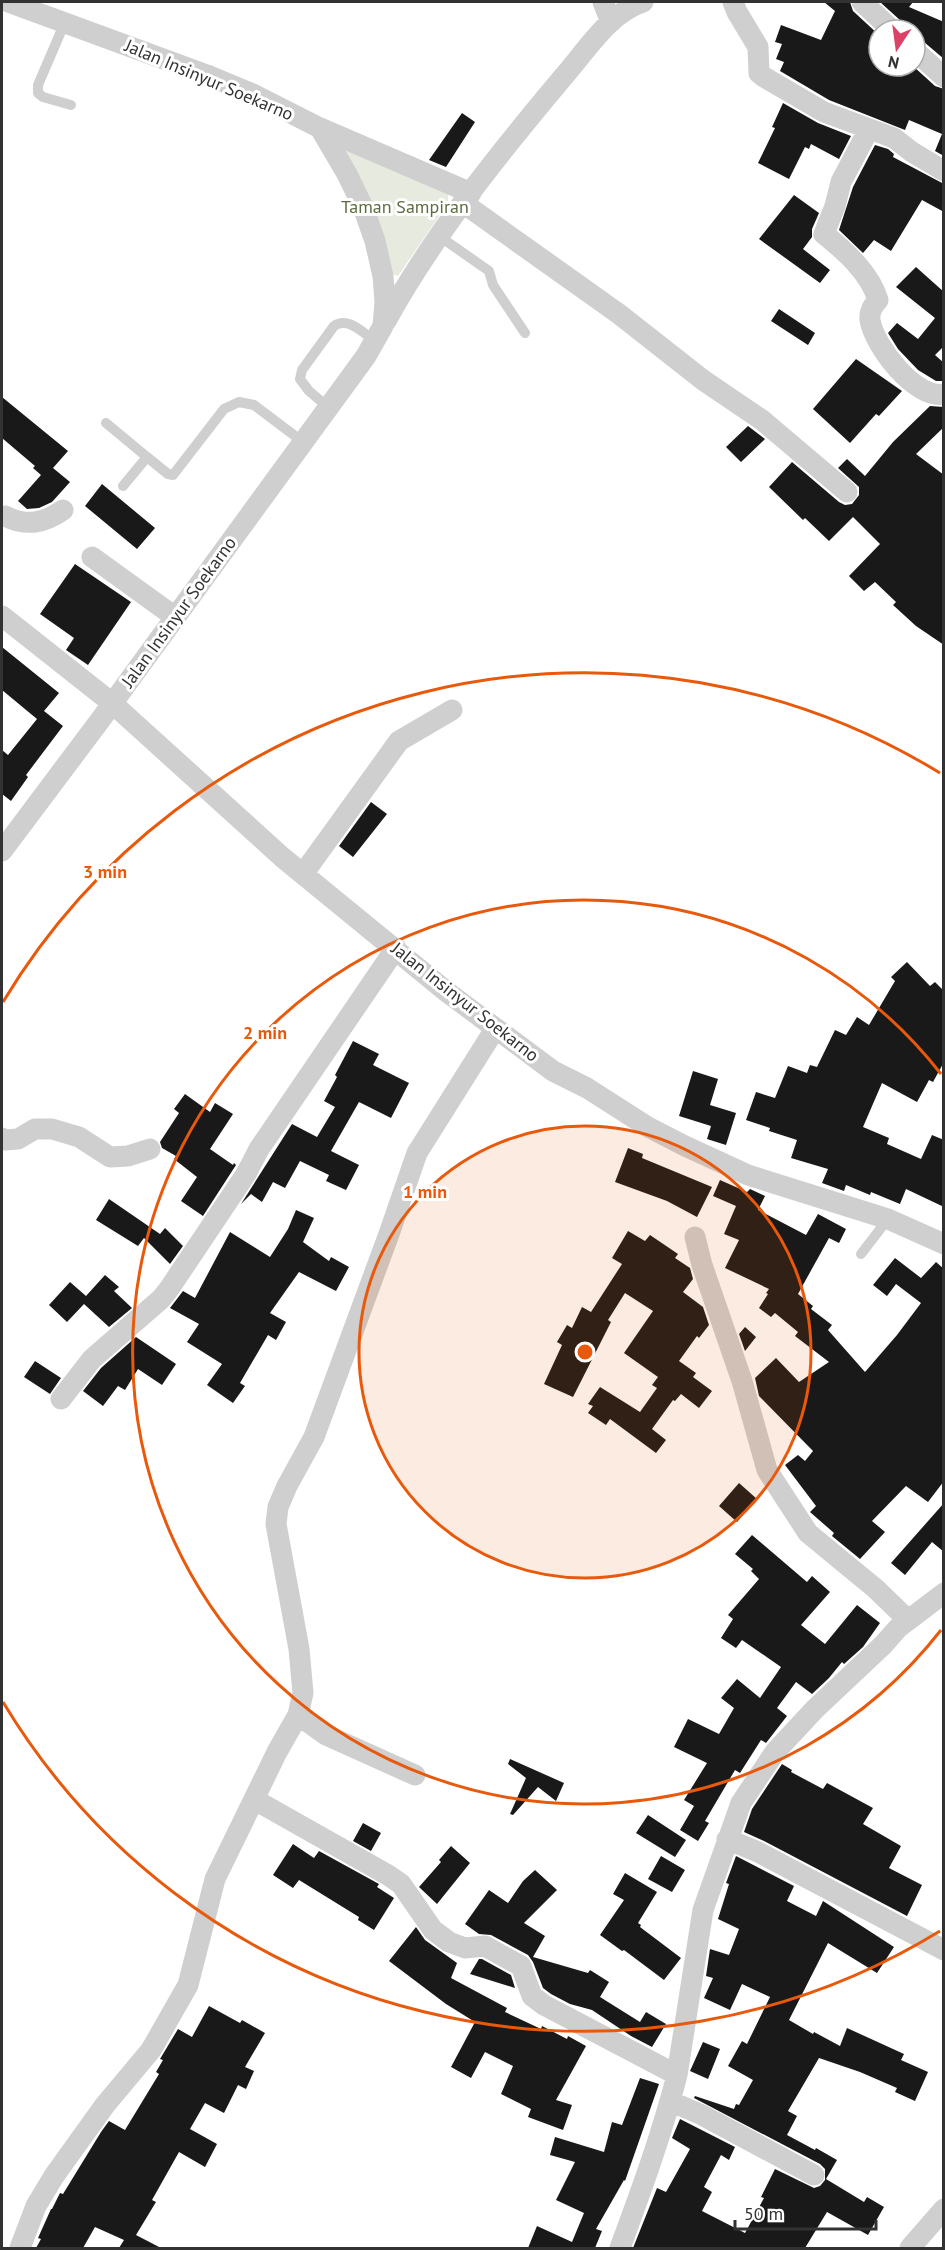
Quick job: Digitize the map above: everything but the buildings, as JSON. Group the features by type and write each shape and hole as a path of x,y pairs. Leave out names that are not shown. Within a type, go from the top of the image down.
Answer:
{"street":[{"name":"Jalan Insinyur Soekarno","path":"8,2 253,94 467,198 703,380 762,420 847,492"},
{"path":"603,2 611,22"},
{"name":"Jalan Insinyur Soekarno","path":"641,2 611,22 545,99 467,198 399,296 379,334 328,407 112,703 303,874 495,1029 553,1071 587,1088 648,1127 748,1175 888,1220 944,1244"},
{"path":"733,2 742,21 755,39 758,47 759,72 764,77 824,112 894,138 944,171"},
{"path":"862,2 879,18"},
{"path":"927,62 944,77"},
{"path":"320,128 347,174 363,207 375,241 383,276 385,302 379,334"},
{"path":"869,129 841,182 824,234 841,248 875,288 878,300 871,309 870,319 874,335 891,361 923,392 934,395 944,394"},
{"path":"3,514 11,519 35,522 47,521 63,510"},
{"path":"92,557 175,617"},
{"path":"2,616 112,703 2,851"},
{"path":"303,874 399,741 452,710"},
{"path":"61,1399 92,1359 161,1299 169,1289 242,1180 259,1149 396,948"},
{"path":"20,2248 36,2206 54,2176 105,2105 151,2050 188,1985 215,1879 277,1752 298,1715 303,1694 299,1649 276,1524 278,1507 314,1437 417,1153 495,1029"},
{"path":"2,1138 5,1140 18,1139 35,1129 52,1129 80,1137 110,1157 128,1156 150,1149"},
{"path":"695,1237 702,1265 742,1381 767,1470 808,1533 876,1589 904,1623"},
{"path":"620,2248 670,2101 677,2075 702,1910 741,1803 775,1752 904,1623 944,1593"},
{"path":"298,1715 326,1736 415,1776"},
{"path":"255,1800 388,1875 400,1884 433,1929 449,1942 465,1948 485,1946 516,1962 524,1971 532,1996 543,2005 677,2075"},
{"path":"727,1839 759,1852 944,1950"},
{"path":"670,2101 702,2115 814,2175"},
{"path":"910,2248 944,2209"}],"lane":[{"path":"65,22 38,85 38,93 43,97 71,105"},
{"path":"439,236 489,271 493,285 525,333"},
{"path":"328,407 309,391 300,379 302,370 339,322 347,322 379,334"},
{"path":"106,423 172,475 224,409 239,402 254,405 303,442"},
{"path":"123,486 147,457"},
{"path":"861,1254 888,1220"}],"green space":[{"name":"Taman Sampiran","path":"343,149 448,193 448,203 398,276 392,274"}]}
